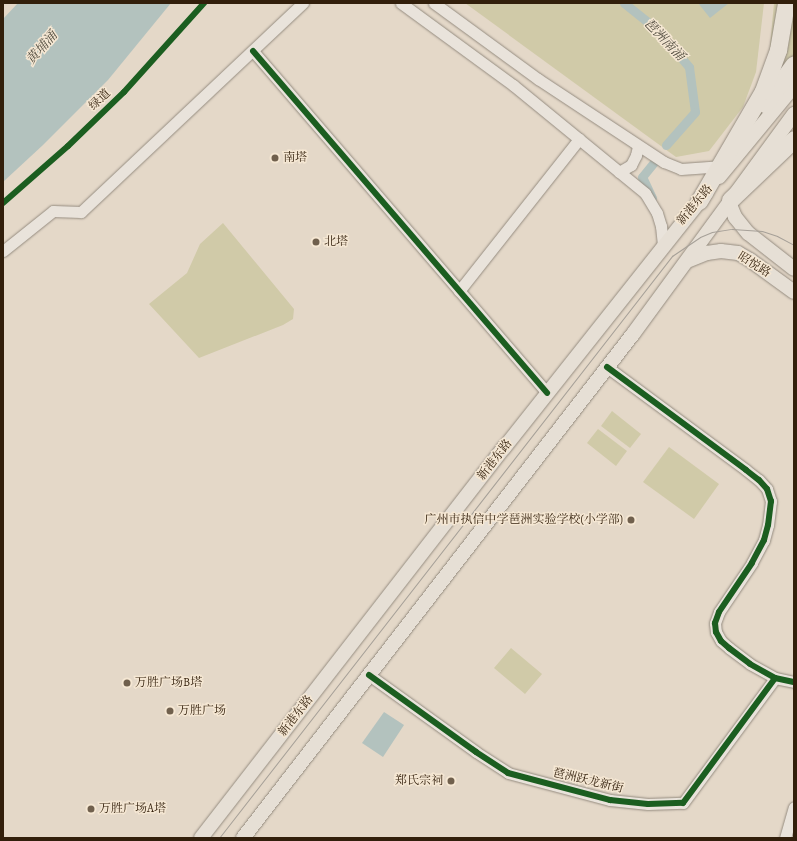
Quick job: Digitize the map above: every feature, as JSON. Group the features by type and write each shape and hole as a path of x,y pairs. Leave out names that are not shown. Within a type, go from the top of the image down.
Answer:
{"highway":[{"path":"723,166 768,78 782,37 786,3"},
{"path":"699,200 794,64"},
{"path":"730,200 794,139"}],"main road":[{"path":"723,166 794,86"},
{"name":"新港东路","path":"249,836 369,674 607,367 687,261 794,114"},
{"name":"新港东路","path":"201,838 663,244 699,200"},
{"name":"昭悦路","path":"730,200 735,217 748,233 794,269"},
{"name":"昭悦路","path":"687,261 707,253 721,251 738,253 794,292"}],"street":[{"path":"3,251 54,211 81,212 303,3"},
{"path":"401,3 513,85 645,193 651,200 661,226 663,244"},
{"path":"434,3 538,79 664,162 681,169 723,166"},
{"path":"253,51 547,393"},
{"path":"460,291 579,139"},
{"path":"619,172 631,165 638,146"},
{"path":"607,367 746,470 759,480 768,490 771,501 768,525 764,540 752,563 720,612 716,623 716,632 721,641 728,648 750,664 775,678 794,682"},
{"name":"琶洲跃龙新街","path":"369,674 476,752 508,773 610,800 648,804 684,803 775,678"},
{"path":"785,838 794,807"}],"shaded area":[{"path":"465,3 764,3 756,72 743,107 709,151 676,157"},
{"path":"774,3 794,3 794,57 782,72 768,68"},
{"path":"223,223 294,309 293,319 283,325 199,358 149,304 187,273 200,244"},
{"path":"612,411 641,434 630,448 601,426"},
{"path":"598,429 627,451 616,466 587,443"},
{"path":"669,447 719,484 694,519 643,482"},
{"path":"511,648 542,674 525,694 494,668"}],"water":[{"name":"黄埔涌","path":"18,3 171,3 108,80 43,145 3,182 3,19"},
{"path":"698,3 729,3 710,18"},
{"path":"384,712 404,725 383,757 362,743"}],"waterway":[{"name":"琶洲南涌","path":"624,3 659,31 689,67 695,112 666,145"},
{"name":"琶洲南涌","path":"652,198 642,177 654,162"}],"tram line":[{"path":"219,838 672,256 700,237 712,232 732,229 762,231 777,236 794,245"}],"cycle path":[{"name":"绿道","path":"3,203 68,146 124,92 204,3"},
{"path":"253,51 547,393"},
{"path":"607,367 746,470 759,480 767,489 771,501 768,525 764,540 752,563 719,612 715,623 716,632 721,641 750,664 775,678"},
{"path":"369,675 476,752 508,773 610,800 648,804 683,803 775,678 794,682"}],"place":[{"name":"南塔","path":"275,158"},
{"name":"北塔","path":"316,242"},
{"name":"广州市执信中学琶洲实验学校(小学部)","path":"631,520"},
{"name":"万胜广场B塔","path":"127,683"},
{"name":"万胜广场","path":"170,711"},
{"name":"郑氏宗祠","path":"451,781"},
{"name":"万胜广场A塔","path":"91,809"}]}
